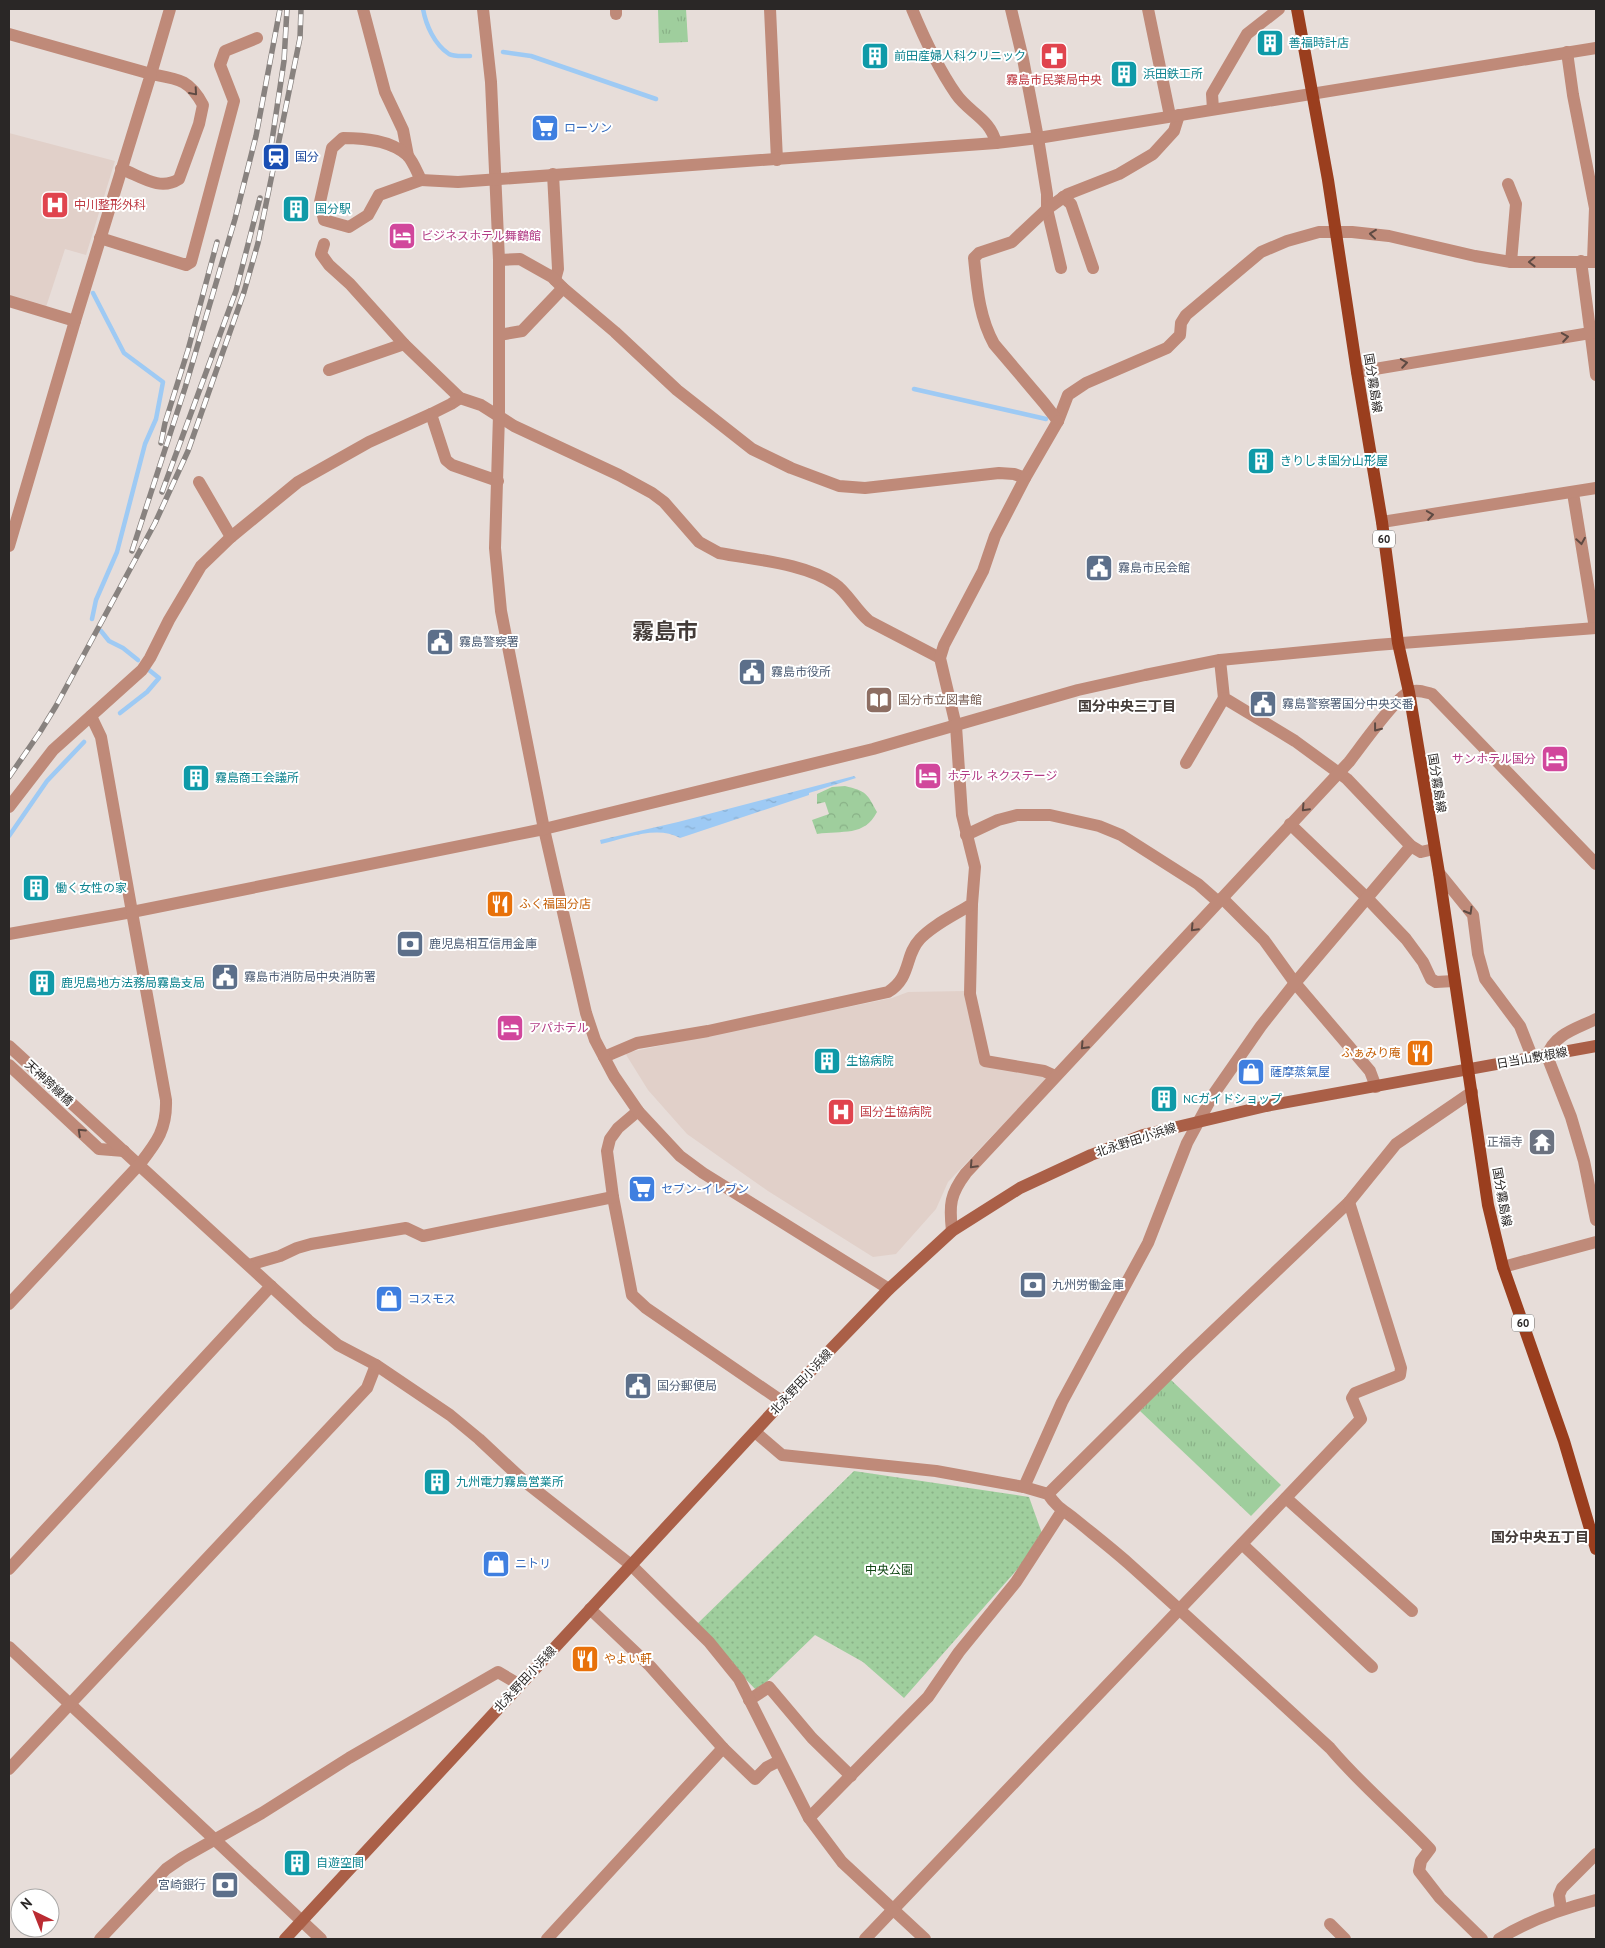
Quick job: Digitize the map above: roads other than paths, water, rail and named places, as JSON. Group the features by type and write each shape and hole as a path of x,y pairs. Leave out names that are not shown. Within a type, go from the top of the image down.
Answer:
{"main road":[{"name":"国分霧島線","path":"1297,9 1314,93 1356,372 1382,522 1398,643 1409,692 1439,873 1488,1205 1503,1267 1564,1441 1596,1549"},
{"name":"日当山敷根線","path":"1468,1069 1533,1059 1596,1046"},
{"name":"北永野田小浜線","path":"285,1939 889,1289 952,1231 1020,1188 1091,1155 1143,1135 1266,1106 1468,1069"}],"street":[{"path":"9,546 170,9"},
{"path":"363,9 385,92 403,130 408,156 421,180"},
{"path":"483,9 491,82 500,260 498,481 495,548 501,611 544,829 586,1013 604,1058 638,1111 680,1156 703,1173 889,1289"},
{"path":"770,9 777,160"},
{"path":"912,9 949,83 958,96 993,130 996,143"},
{"path":"1011,9 1023,59 1038,138 1047,194 1047,209 1062,268"},
{"path":"1058,421 994,344 988,333 978,298 974,258 979,253 1012,242 1047,209 1068,194 1120,174 1153,154 1174,131 1175,115 1148,9"},
{"path":"1213,109 1212,94 1247,34 1279,9"},
{"path":"9,34 151,74 179,79 195,90 203,105 199,124 179,179 172,184 158,184 121,169"},
{"path":"100,238 186,265 191,262 234,101 220,65 226,51 257,38"},
{"path":"408,156 392,145 363,138 343,138 332,148 320,202 324,220 349,227 368,214 379,195 421,180 458,182 996,143 1038,138 1596,48"},
{"path":"1567,52 1573,95 1595,208 1590,261 1596,375"},
{"path":"499,335 522,331 559,284 553,174"},
{"path":"1508,184 1516,204 1511,262"},
{"path":"1064,197 1070,204 1093,268"},
{"path":"1055,1076 1044,1071 985,1061 970,994 974,867 962,815 956,726 940,658 944,645 983,571 995,536 1025,478 1058,421 1068,395 1086,382 1167,348 1180,334 1181,323 1186,315 1261,252 1287,241 1319,232 1389,236 1475,256 1511,262 1590,261"},
{"path":"324,244 321,254 328,265 350,284 404,344 460,398 481,405 514,426 619,475 652,493 664,502 699,542 710,550 817,574 837,585 858,612 869,621 940,658"},
{"path":"500,260 520,259 552,276 677,390 752,449 790,468 839,486 865,488 1000,473 1014,474 1025,478"},
{"path":"9,301 75,322"},
{"path":"1356,372 1593,332"},
{"path":"329,370 404,344"},
{"path":"9,807 53,750 142,670 201,566 231,537 298,482 369,442 431,414 460,398"},
{"path":"431,414 446,460 452,465 498,481"},
{"path":"199,482 231,537"},
{"path":"1382,522 1596,488"},
{"path":"9,934 132,912 544,829 873,749 1078,690 1220,660 1398,643 1595,628 1573,493"},
{"path":"1186,763 1224,698 1220,660"},
{"path":"952,1231 949,1210 952,1196 957,1184 966,1173 1349,762 1393,705 1409,692 1421,690 1432,694 1596,864"},
{"path":"1224,698 1295,741 1347,779 1411,846 1422,852 1434,849"},
{"path":"9,1304 138,1165 157,1142 166,1114 166,1100 100,737 91,716"},
{"path":"966,835 998,820 1017,815 1050,815 1099,826 1121,835 1163,860 1198,884 1215,899 1225,902 1264,940 1295,983 1370,1071 1376,1087"},
{"path":"1290,824 1367,898 1406,939 1423,962 1431,979 1436,982 1454,981"},
{"path":"1024,1487 1062,1402 1148,1243 1187,1144 1198,1122 1227,1074 1295,983 1411,846"},
{"path":"1439,873 1472,915 1478,954 1485,979 1520,1026 1533,1059"},
{"path":"604,1058 637,1043 708,1031 888,992 903,979 913,948 920,939 948,918 972,904"},
{"path":"1596,1019 1559,1037 1552,1043 1547,1056 1571,1117 1584,1161 1596,1220"},
{"name":"天神跨線橋","path":"9,1046 338,1345 376,1365 450,1415 479,1438 524,1481 631,1565 709,1642 739,1679 809,1818 842,1862 925,1939"},
{"path":"9,1065 99,1149 124,1151"},
{"path":"1048,1494 1186,1357 1349,1202 1396,1144 1472,1092"},
{"path":"638,1111 618,1128 610,1139 607,1150 613,1197 632,1295 646,1308 783,1402"},
{"path":"249,1265 311,1244 406,1228 423,1236 613,1197"},
{"path":"865,1939 1361,1419 1352,1398 1355,1393 1400,1375 1401,1368 1349,1202"},
{"path":"1503,1267 1596,1242"},
{"path":"9,1569 271,1286"},
{"path":"9,1770 367,1388 376,1365"},
{"path":"755,1432 782,1455 936,1471 1024,1487 1048,1494 1054,1504 1127,1562 1330,1748 1346,1767 1430,1849 1421,1861 1419,1871 1440,1898 1482,1939"},
{"path":"1286,1498 1412,1611"},
{"path":"809,1818 928,1697 960,1652 1016,1582 1062,1511"},
{"path":"1242,1544 1372,1667"},
{"path":"590,1609 650,1666 723,1748 755,1779 767,1767 779,1761"},
{"path":"9,1647 321,1939"},
{"path":"100,1939 166,1869 215,1838 262,1813 349,1758 498,1672 520,1685"},
{"path":"749,1700 770,1687 812,1738 851,1776"},
{"path":"547,1939 723,1748"},
{"path":"1561,1909 1559,1895 1562,1888 1596,1854"},
{"path":"1499,1939 1516,1928 1561,1909 1596,1900"},
{"path":"1330,1924 1345,1939"}],"water":[{"path":"854,776 856,778 680,838 671,834 651,833 630,836 601,844 600,840 678,822"}],"waterway":[{"path":"423,9 426,21 439,45 454,56 470,56"},
{"path":"503,52 531,56 656,99"},
{"path":"92,619 96,600 117,552 145,444 156,419 163,382 124,353 93,293"},
{"path":"914,389 1046,419"},
{"path":"101,631 109,641 123,648 138,660"},
{"path":"120,713 147,692 159,678 149,670"},
{"path":"9,836 47,781 84,742"}],"railway":[{"path":"132,551 185,388 235,219 256,136 280,9"},
{"path":"271,147 284,61 287,9"},
{"path":"9,777 56,706 155,523 188,451 244,292 258,243 300,38 301,9"},
{"path":"162,492 236,291 260,198"},
{"path":"161,443 165,423 188,350 217,242"}],"place":[{"name":"善福時計店","path":"1270,43"},
{"name":"前田産婦人科クリニック","path":"875,56"},
{"name":"霧島市民薬局中央","path":"1054,56"},
{"name":"浜田鉄工所","path":"1124,74"},
{"name":"ローソン","path":"545,128"},
{"name":"国分","path":"276,157"},
{"name":"中川整形外科","path":"55,205"},
{"name":"国分駅","path":"296,209"},
{"name":"ビジネスホテル舞鶴館","path":"402,236"},
{"name":"きりしま国分山形屋","path":"1261,461"},
{"name":"霧島市民会館","path":"1099,568"},
{"name":"霧島警察署","path":"440,642"},
{"name":"霧島市役所","path":"752,672"},
{"name":"国分市立図書館","path":"879,700"},
{"name":"霧島警察署国分中央交番","path":"1263,704"},
{"name":"サンホテル国分","path":"1555,759"},
{"name":"ホテル ネクステージ","path":"928,776"},
{"name":"霧島商工会議所","path":"196,778"},
{"name":"働く女性の家","path":"36,888"},
{"name":"ふく福国分店","path":"500,904"},
{"name":"鹿児島相互信用金庫","path":"410,944"},
{"name":"霧島市消防局中央消防署","path":"225,977"},
{"name":"鹿児島地方法務局霧島支局","path":"42,983"},
{"name":"アパホテル","path":"510,1028"},
{"name":"ふぁみり庵","path":"1420,1053"},
{"name":"生協病院","path":"827,1061"},
{"name":"薩摩蒸氣屋","path":"1251,1072"},
{"name":"NCガイドショップ","path":"1164,1099"},
{"name":"国分生協病院","path":"841,1112"},
{"name":"正福寺","path":"1542,1142"},
{"name":"セブン-イレブン","path":"642,1189"},
{"name":"九州労働金庫","path":"1033,1285"},
{"name":"コスモス","path":"389,1299"},
{"name":"国分郵便局","path":"638,1386"},
{"name":"九州電力霧島営業所","path":"437,1482"},
{"name":"ニトリ","path":"496,1564"},
{"name":"やよい軒","path":"585,1659"},
{"name":"自遊空間","path":"297,1863"},
{"name":"宮崎銀行","path":"225,1885"}],"district":[{"name":"霧島市","path":"665,631"},
{"name":"国分中央三丁目","path":"1127,706"},
{"name":"国分中央五丁目","path":"1540,1537"}],"park label":[{"name":"中央公園","path":"889,1570"}]}
